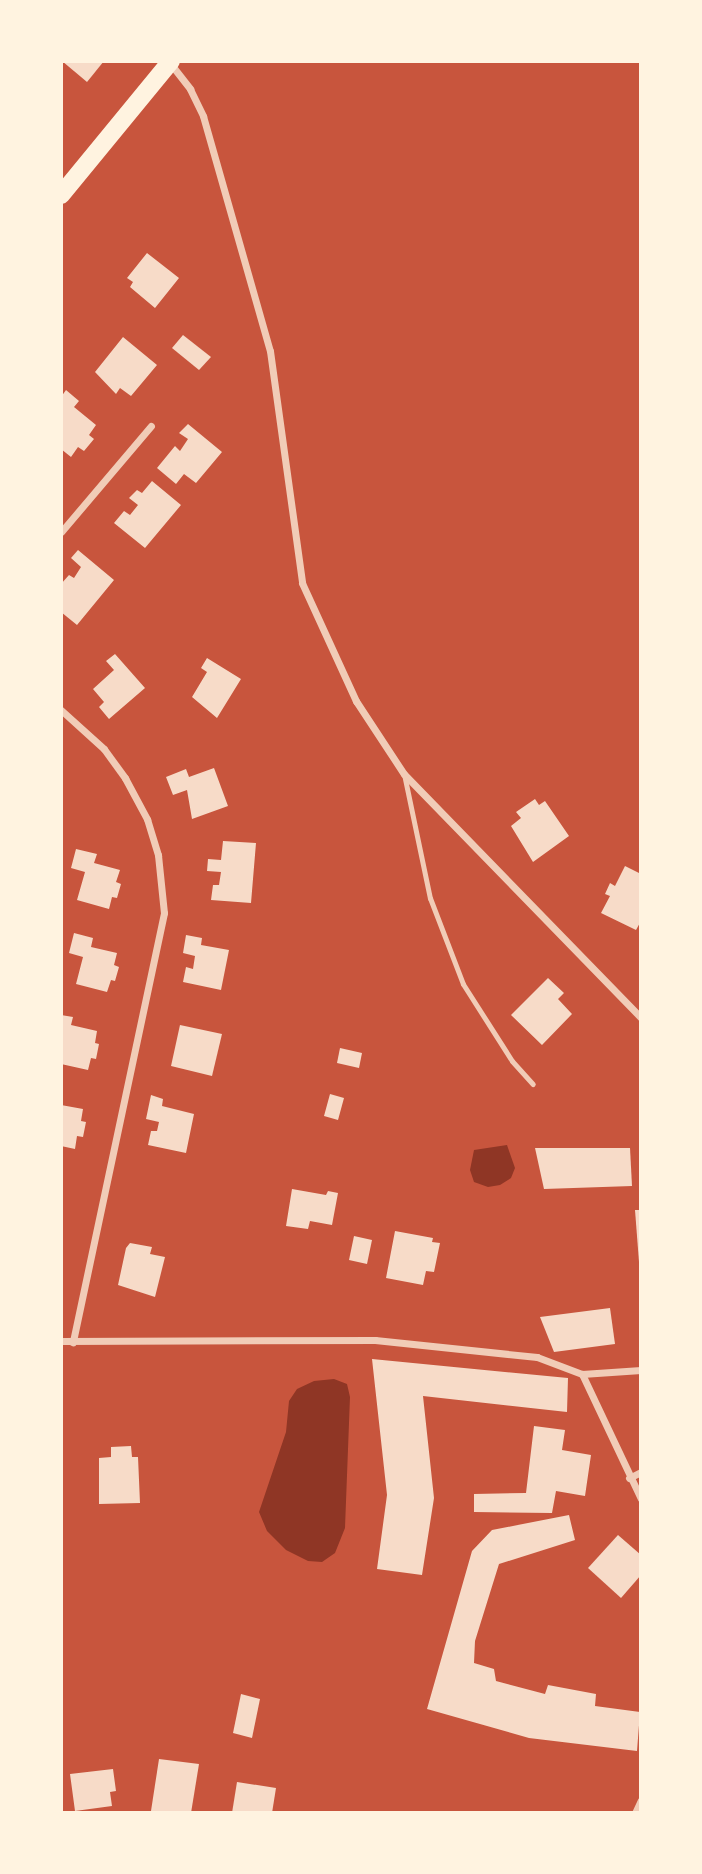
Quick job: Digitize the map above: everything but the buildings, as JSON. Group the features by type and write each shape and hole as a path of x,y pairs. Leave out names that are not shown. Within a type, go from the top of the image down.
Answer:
{"main road":[{"path":"61,195 170,62"}],"street":[{"path":"170,62 190,89 203,116 270,351 302,583 356,701 404,774 641,1018"},
{"path":"61,532 151,426"},
{"path":"61,710 104,749 125,778 147,819 158,855 164,913 73,1342"},
{"path":"61,1341 375,1340 537,1357 582,1374 641,1370"},
{"path":"582,1374 641,1499"},
{"path":"629,1478 641,1472"},
{"path":"635,1813 641,1800"}],"lane":[{"path":"404,774 430,898 463,984 512,1061 533,1084"}],"shaded area":[{"path":"507,1145 515,1168 511,1178 500,1185 488,1187 474,1182 470,1170 474,1150"},
{"path":"334,1379 347,1384 350,1397 345,1528 335,1553 322,1562 308,1561 286,1550 267,1531 259,1512 286,1432 289,1401 297,1389 314,1381"}]}
